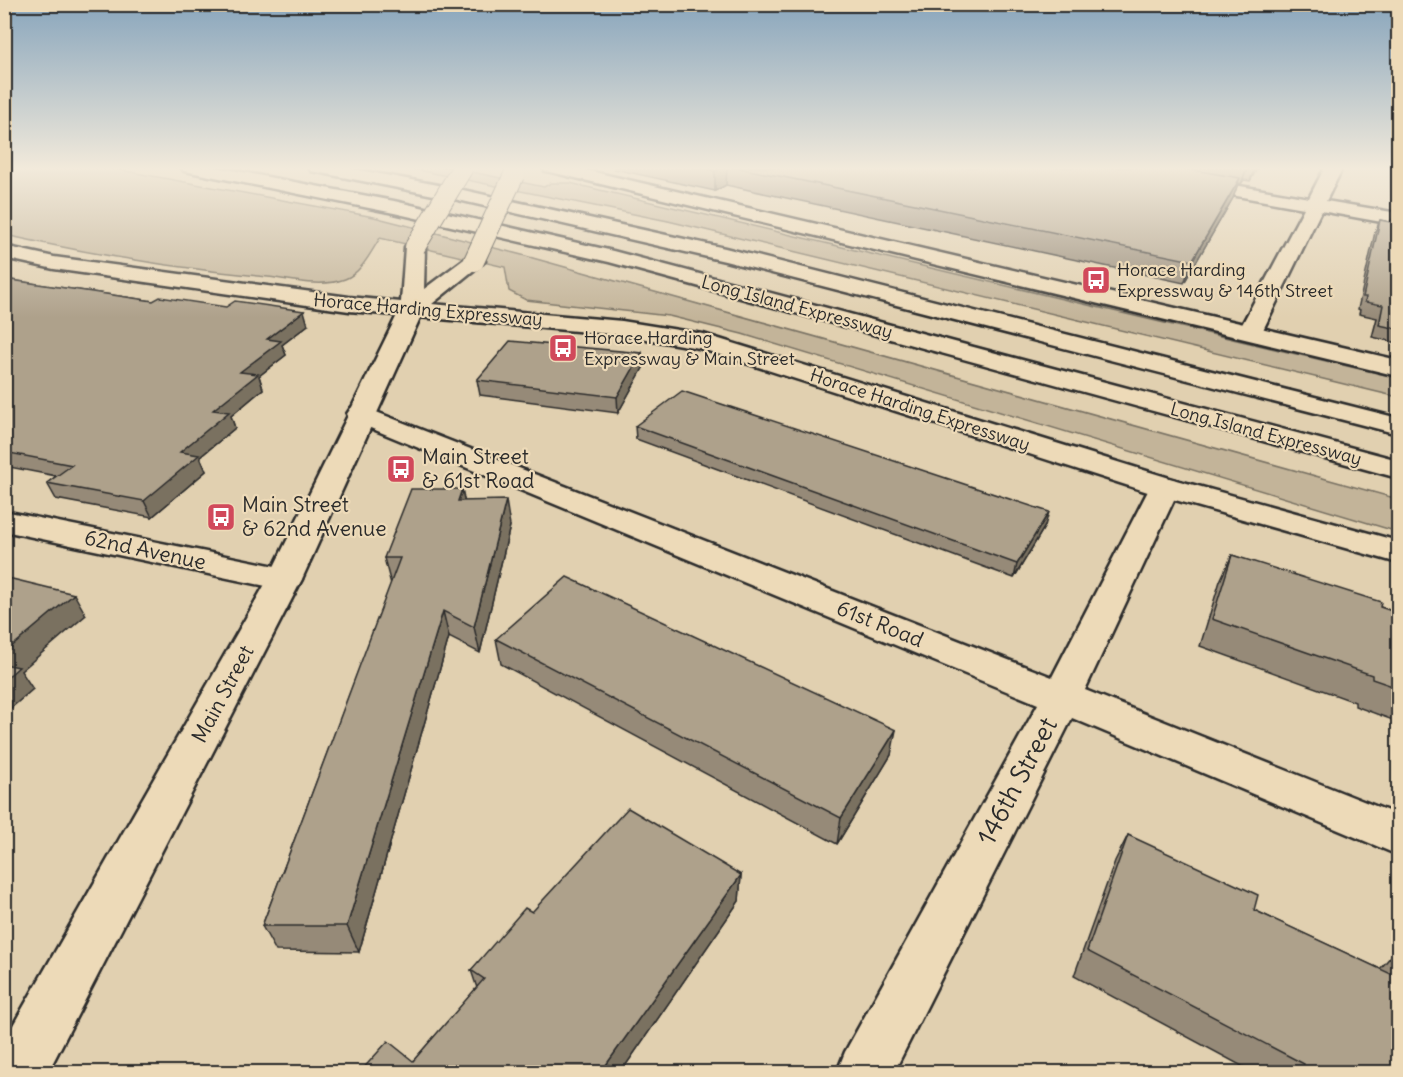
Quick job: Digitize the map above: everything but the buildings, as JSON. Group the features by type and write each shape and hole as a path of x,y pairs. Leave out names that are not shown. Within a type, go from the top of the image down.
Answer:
{"main road":[{"name":"Main Street","path":"18,1072 285,579 360,414 412,309 414,247 432,217"},
{"name":"Long Island Expressway","path":"438,217 602,255 1398,470"},
{"name":"Main Street","path":"412,309 474,261 493,217"},
{"name":"Long Island Expressway","path":"563,217 726,255 1398,426"},
{"path":"764,217 1398,368"},
{"path":"1250,332 1307,217"},
{"name":"Horace Harding Expressway","path":"4,252 54,264 350,304 622,328 703,341 1165,488 1398,552"},
{"path":"4,257 54,264"},
{"name":"61st Road","path":"360,414 1398,835"},
{"name":"146th Street","path":"865,1072 1062,697 1165,488"},
{"name":"62nd Avenue","path":"4,521 285,579"}],"shaded area":[{"path":"5,217 375,217 522,255 1398,499 1398,532 742,334 669,316 526,300 509,291 505,267 380,238 365,262 351,276 336,282 317,283 138,261 10,236 5,233"},
{"path":"650,217 715,217 1398,378 1398,397"}],"place":[{"name":"Horace Harding Expressway & 146th Street","path":"1096,280"},
{"name":"Horace Harding Expressway & Main Street","path":"563,348"},
{"name":"Main Street & 61st Road","path":"401,469"},
{"name":"Main Street & 62nd Avenue","path":"221,517"}]}
